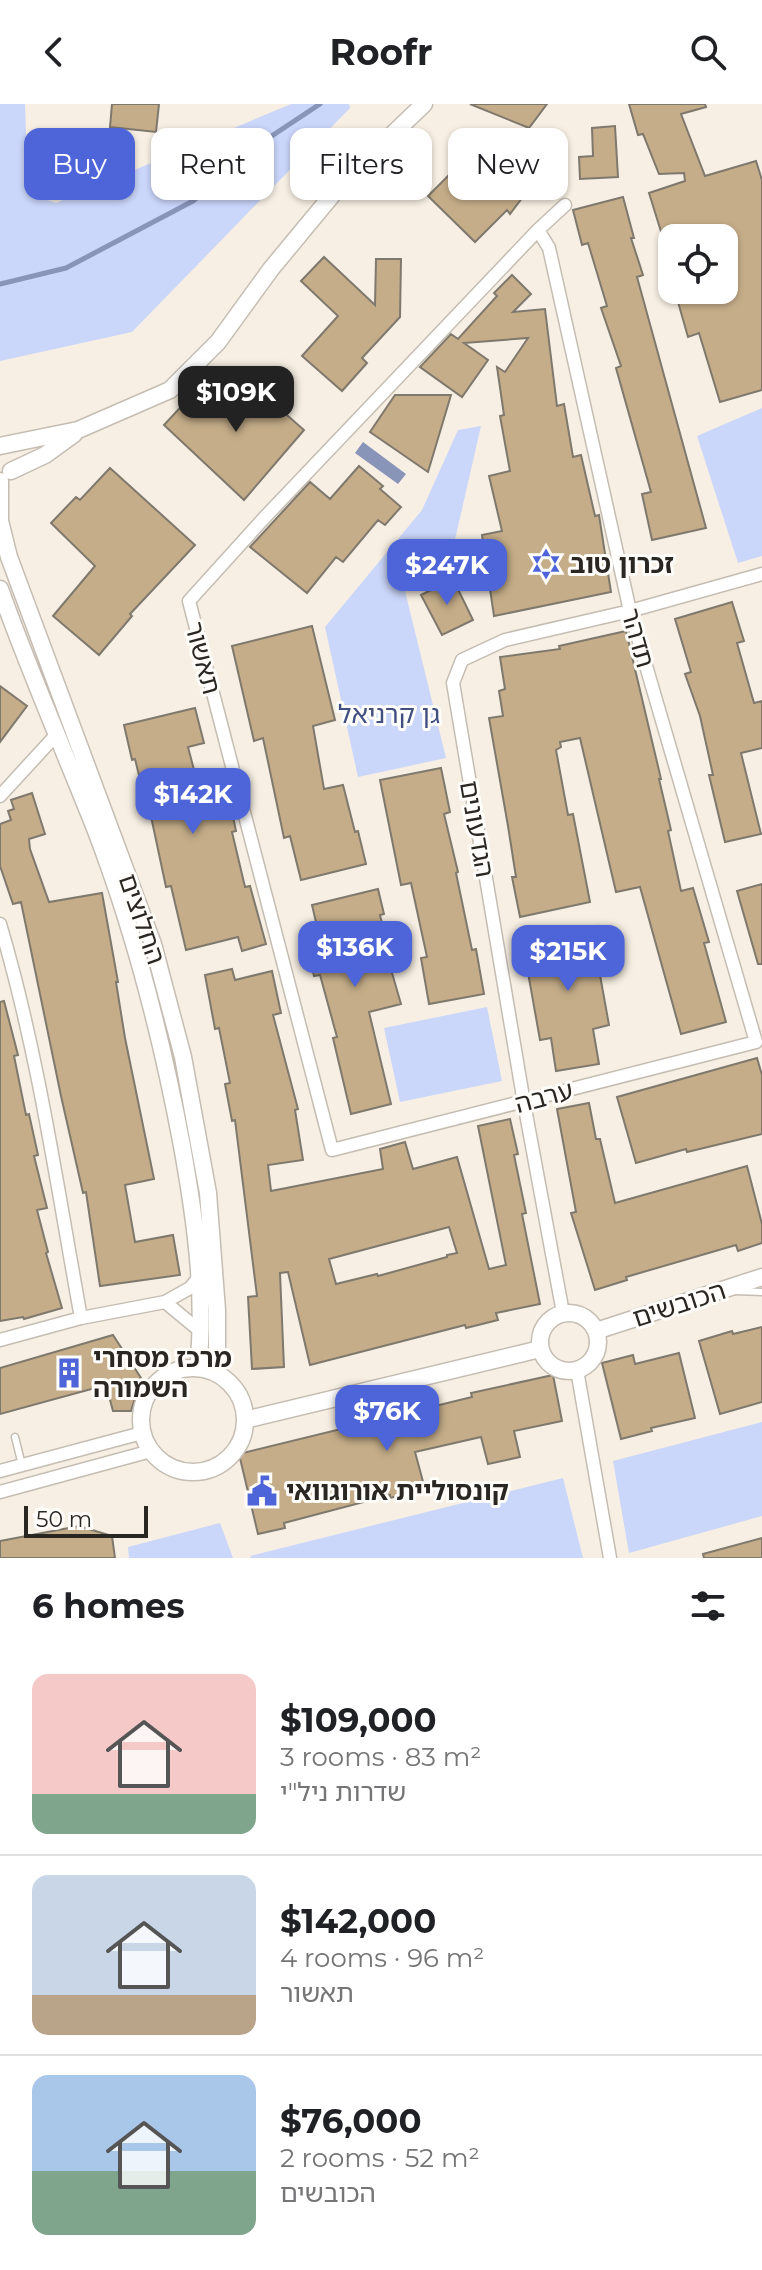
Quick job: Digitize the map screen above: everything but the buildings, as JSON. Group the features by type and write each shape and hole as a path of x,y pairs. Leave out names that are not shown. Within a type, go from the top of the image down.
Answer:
{"street":[{"path":"0,447 78,430 170,390 218,342 271,269 343,182 424,104"},
{"name":"תאשור","path":"332,1150 189,601 265,517 565,205"},
{"name":"תדהר","path":"538,230 549,248 630,611 756,1042"},
{"path":"4,478 45,455 78,430"},
{"path":"0,447 10,455 4,478"},
{"name":"החלוצים","path":"4,478 0,521 9,557 153,944 183,1057 208,1193 217,1310 217,1373"},
{"name":"הגדעונים","path":"563,1313 453,683 462,660 505,640 630,611 762,574"},
{"name":"החלוצים","path":"0,589 97,833 154,1011 187,1174 199,1277 198,1368"},
{"path":"0,796 56,735"},
{"path":"0,924 37,1073 81,1318"},
{"name":"ערבה","path":"332,1150 756,1042"},
{"path":"0,1340 81,1318 165,1302 190,1288 199,1277"},
{"name":"הכובשים","path":"596,1331 762,1277"},
{"path":"165,1302 200,1331"},
{"path":"563,1313 583,1316 596,1331 597,1351 586,1366 577,1370 567,1371 549,1365 540,1349 542,1330 554,1316 563,1313"},
{"path":"245,1420 540,1349"},
{"path":"198,1368 217,1373 231,1383 239,1395 245,1420 244,1434 238,1448 216,1467 202,1472 168,1466 151,1451 142,1433 142,1410 153,1386 175,1371 198,1368"},
{"path":"577,1370 610,1558"},
{"path":"0,1471 142,1433"},
{"path":"0,1492 151,1451"}],"lane":[{"path":"719,1291 762,1292"},
{"path":"15,1437 22,1465"}],"green space":[{"path":"0,104 25,104 24,200 56,203 63,200 135,200 135,170 151,163 151,200 260,200 132,332 0,361"},
{"path":"291,104 349,104 350,108 331,128 290,128 290,170 274,186 274,128 234,128"},
{"path":"762,408 762,556 738,563 697,436"},
{"name":"גן קרניאל","path":"481,426 451,557 402,579 446,758 358,777 325,627 422,510 458,430"},
{"path":"487,1007 502,1081 400,1102 384,1028"},
{"path":"762,1422 762,1516 629,1553 613,1461"},
{"path":"563,1478 583,1558 250,1556"},
{"path":"220,1523 233,1558 129,1558 128,1547"}],"shaded area":[{"path":"363,442 406,474 398,484 355,453"}],"waterway":[{"path":"0,284 66,268 193,201 252,149 320,104"}],"place":[{"name":"זכרון טוב","path":"546,564"},
{"name":"מרכז מסחרי השמורה","path":"69,1373"},
{"name":"קונסוליית אורוגוואי","path":"262,1491"}]}
